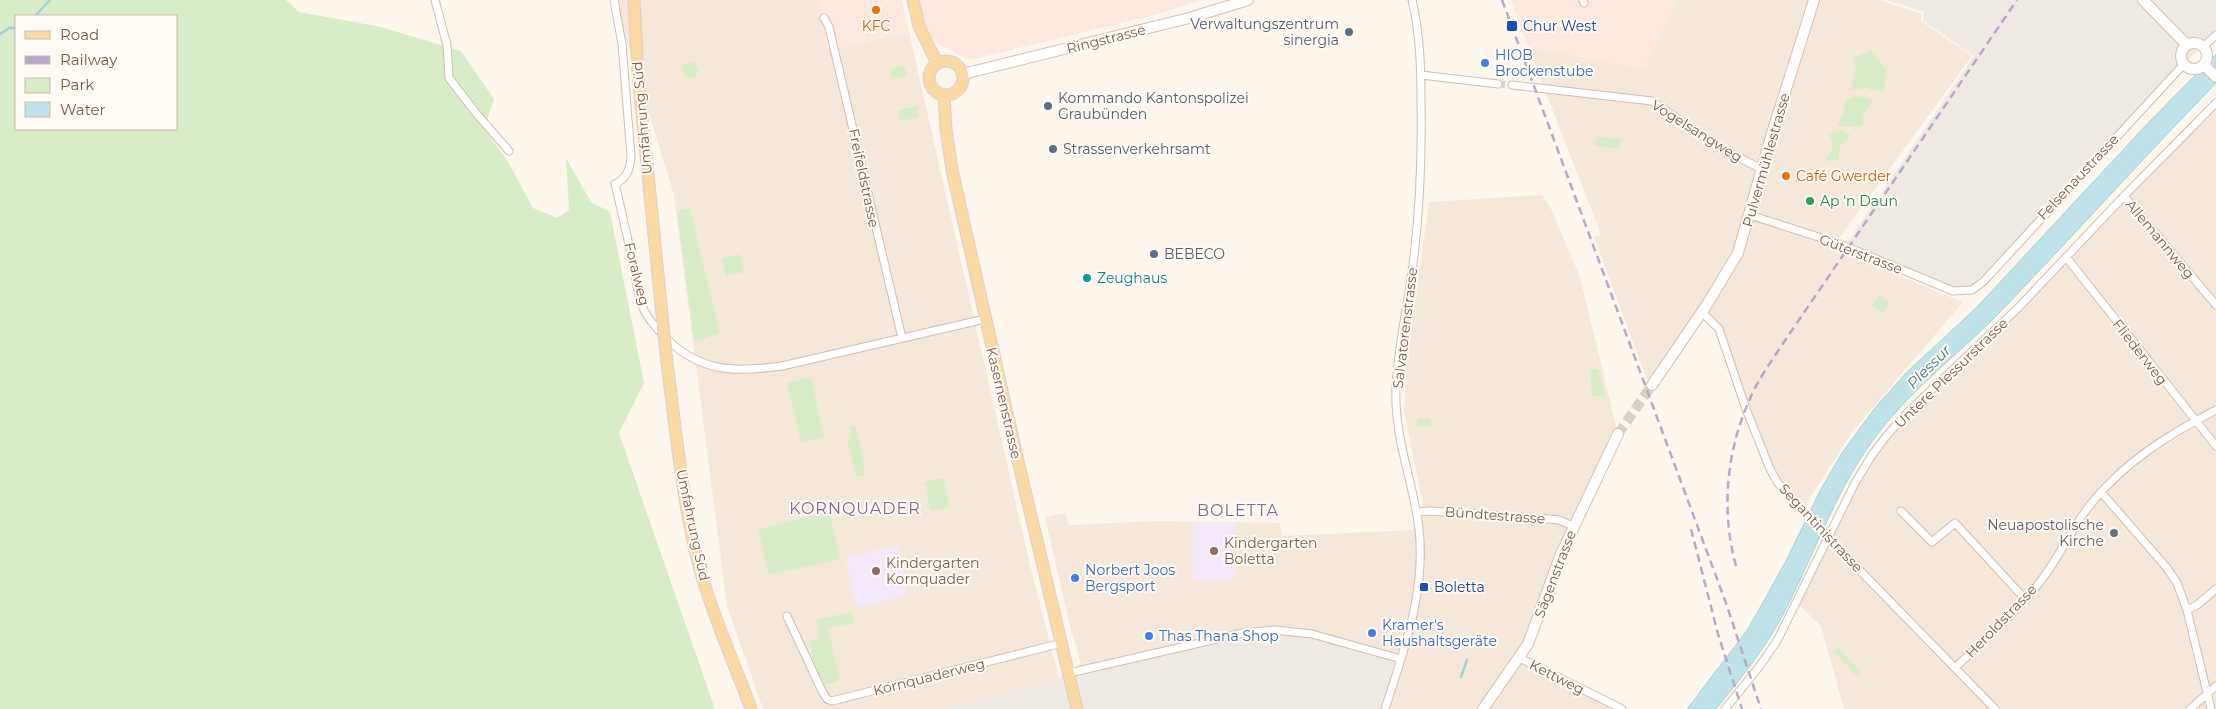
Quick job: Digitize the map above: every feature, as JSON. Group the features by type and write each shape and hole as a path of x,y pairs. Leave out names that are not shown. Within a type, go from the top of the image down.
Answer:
{"main road":[{"name":"Umfahrung Süd","path":"634,0 638,74 663,325 681,473 700,567 751,709"},
{"path":"912,0 919,26 937,63"},
{"path":"951,61 959,66 963,74 963,80 955,93 944,95 938,93 930,85 929,72 937,63 951,61"},
{"name":"Kasernenstrasse","path":"944,95 946,129 952,170 985,319 1077,709"}],"street":[{"path":"435,0 447,45 449,78 508,151"},
{"name":"Foralweg","path":"614,0 622,44 631,156 628,173 623,180 615,184 642,305 654,326 674,347 690,358 706,365 724,369 755,370 782,366 985,319"},
{"name":"Ringstrasse","path":"963,74 1189,18 1248,0"},
{"name":"Salvatorenstrasse","path":"1385,709 1416,606 1419,582 1420,549 1416,512 1398,430 1396,388 1413,264 1420,192 1421,75 1419,32 1412,0"},
{"name":"Pulvermühlestrasse","path":"1702,312 1736,258 1814,0"},
{"path":"2143,0 2187,45"},
{"name":"Freifeldstrasse","path":"824,18 830,27 902,338"},
{"path":"2204,46 2216,35"},
{"path":"2197,43 2204,46 2208,53 2201,68 2192,69 2184,64 2182,52 2187,45 2197,43"},
{"name":"Felsenaustrasse","path":"1972,290 1982,282 2184,64"},
{"path":"2204,65 2216,77"},
{"path":"1421,75 1498,84"},
{"name":"Vogelsangweg","path":"1512,85 1652,101 1720,148 1762,168"},
{"name":"Untere Plessurstrasse","path":"1725,709 1768,654 1785,625 1826,536 1855,482 1888,434 1908,412 2016,310 2124,196 2216,103"},
{"name":"Allemannweg","path":"2124,196 2216,305"},
{"name":"Güterstrasse","path":"1750,215 1840,244 1953,290 1972,290"},
{"name":"Fliederweg","path":"2066,257 2195,422 2216,446"},
{"path":"1652,384 1702,312"},
{"name":"Segantinistrasse","path":"1702,312 1719,328 1746,409 1770,470 1778,483 1802,512 1995,709"},
{"name":"Heroldstrasse","path":"1955,668 2025,599 2043,578 2088,507 2101,492 2141,454 2216,410"},
{"name":"Sägenstrasse","path":"1483,709 1528,644 1560,554 1618,434"},
{"path":"2101,492 2167,568 2177,583 2187,610 2211,709"},
{"name":"Bündtestrasse","path":"1416,512 1430,511 1549,519 1559,520 1573,526"},
{"path":"1902,511 1932,542 1955,523 2025,599"},
{"path":"2187,610 2197,605 2216,589"},
{"name":"Kornquaderweg","path":"787,616 822,691 827,699 832,701 1062,643"},
{"path":"1069,672 1241,634 1275,630 1312,634 1401,659"},
{"name":"Kettweg","path":"1520,658 1622,709"},
{"path":"2190,709 2216,686"}],"shaded area":[{"path":"614,0 819,0 829,49 909,32 1031,569 1059,678 946,709 763,709 727,606 674,195"},
{"path":"819,0 902,0 909,32 829,49"},
{"path":"918,0 1203,0 1154,15 969,60 935,42 926,25"},
{"path":"1511,0 1676,0 1644,68 1528,47"},
{"path":"1676,0 1879,0 1922,14 1921,21 1972,56 1832,248 1963,302 1852,432 1802,511 1770,469 1719,329 1702,313 1652,385 1647,380 1594,237 1601,234 1528,47 1644,68"},
{"path":"1886,0 2216,0 2216,34 2184,64 1977,286 1953,291 1847,243 1974,56 1923,21 1924,12"},
{"path":"2216,111 2216,709 1844,709 1821,626 1799,605 1859,482 1886,443 1921,405 1982,350 2153,170"},
{"path":"1542,195 1551,209 1580,277 1618,434 1524,651 1526,665 1614,709 1383,709 1258,631 1081,664 1069,622 1045,517 1065,513 1069,525 1155,521 1280,523 1282,536 1414,530 1413,519 1423,504 1404,412 1407,361 1429,202"},
{"name":"Kindergarten Boletta","path":"1193,522 1236,523 1235,580 1192,580"},
{"name":"Kindergarten Kornquader","path":"898,546 904,564 907,587 905,596 861,607 856,605 846,562 849,556"},
{"path":"1258,631 1293,634 1398,662 1383,709 946,709 1059,678 1081,664"}],"green space":[{"path":"0,0 286,0 299,12 381,27 461,51 494,99 484,129 507,160 533,208 557,218 569,210 566,158 591,202 610,212 644,383 619,433 715,709 0,709"},
{"path":"1871,51 1887,70 1883,93 1866,88 1850,90 1856,70 1853,58"},
{"path":"687,62 693,62 698,67 696,76 687,78 682,73 682,67"},
{"path":"904,66 907,75 892,79 890,69"},
{"path":"1857,96 1873,100 1863,116 1863,126 1840,126 1837,124 1843,115 1846,100"},
{"path":"917,106 919,117 900,121 898,110"},
{"path":"1841,131 1851,135 1841,145 1838,160 1825,161 1832,149 1829,134"},
{"path":"1596,137 1621,139 1620,149 1595,146"},
{"path":"690,208 720,334 694,341 677,211"},
{"path":"740,254 744,272 726,276 722,258"},
{"path":"1879,295 1890,302 1883,313 1872,306"},
{"path":"1590,369 1598,369 1606,397 1592,395"},
{"path":"811,377 824,437 801,443 787,383"},
{"path":"1417,419 1431,419 1431,427 1417,426"},
{"path":"855,425 865,467 863,468 865,475 856,477 847,439 851,438 850,427"},
{"path":"943,478 950,507 931,511 924,482"},
{"path":"829,512 840,559 769,575 758,529"},
{"path":"851,612 854,623 828,628 840,680 824,685 813,662 810,641 820,638 816,620"},
{"path":"1838,647 1861,672 1857,677 1834,651"}],"water":[{"name":"Plessur","path":"2216,54 2216,83 2004,308 1919,388 1887,422 1873,440 1846,483 1792,598 1758,655 1716,709 1687,709 1748,629 1786,561 1820,491 1842,453 1874,409 1906,373 1976,308 2149,122"}],"waterway":[{"path":"36,15 50,0"},
{"path":"0,34 9,28 15,28"},
{"path":"1461,677 1467,660"}],"tunnel":[{"path":"1498,84 1512,85"},
{"path":"1618,434 1652,385"}],"railway":[{"path":"1502,0 1726,603 1761,709"},
{"path":"1736,566 1728,525 1728,483 1735,441 1753,393 1786,339 2017,0"},
{"path":"1691,529 1718,634 1742,709"}],"place":[{"name":"KFC","path":"876,10"},
{"name":"Chur West","path":"1512,26"},
{"name":"Verwaltungszentrum sinergia","path":"1349,32"},
{"name":"HIOB Brockenstube","path":"1485,63"},
{"name":"Kommando Kantonspolizei Graubünden","path":"1048,106"},
{"name":"Strassenverkehrsamt","path":"1053,149"},
{"name":"Café Gwerder","path":"1786,176"},
{"name":"Ap 'n Daun","path":"1810,201"},
{"name":"BEBECO","path":"1154,254"},
{"name":"Zeughaus","path":"1087,278"},
{"name":"Neuapostolische Kirche","path":"2114,533"},
{"name":"Kindergarten Boletta","path":"1214,551"},
{"name":"Kindergarten Kornquader","path":"876,571"},
{"name":"Norbert Joos Bergsport","path":"1075,578"},
{"name":"Boletta","path":"1424,587"},
{"name":"Kramer's Haushaltsgeräte","path":"1372,633"},
{"name":"Thas Thana Shop","path":"1149,636"}],"district":[{"name":"KORNQUADER","path":"855,508"},
{"name":"BOLETTA","path":"1238,510"}]}
